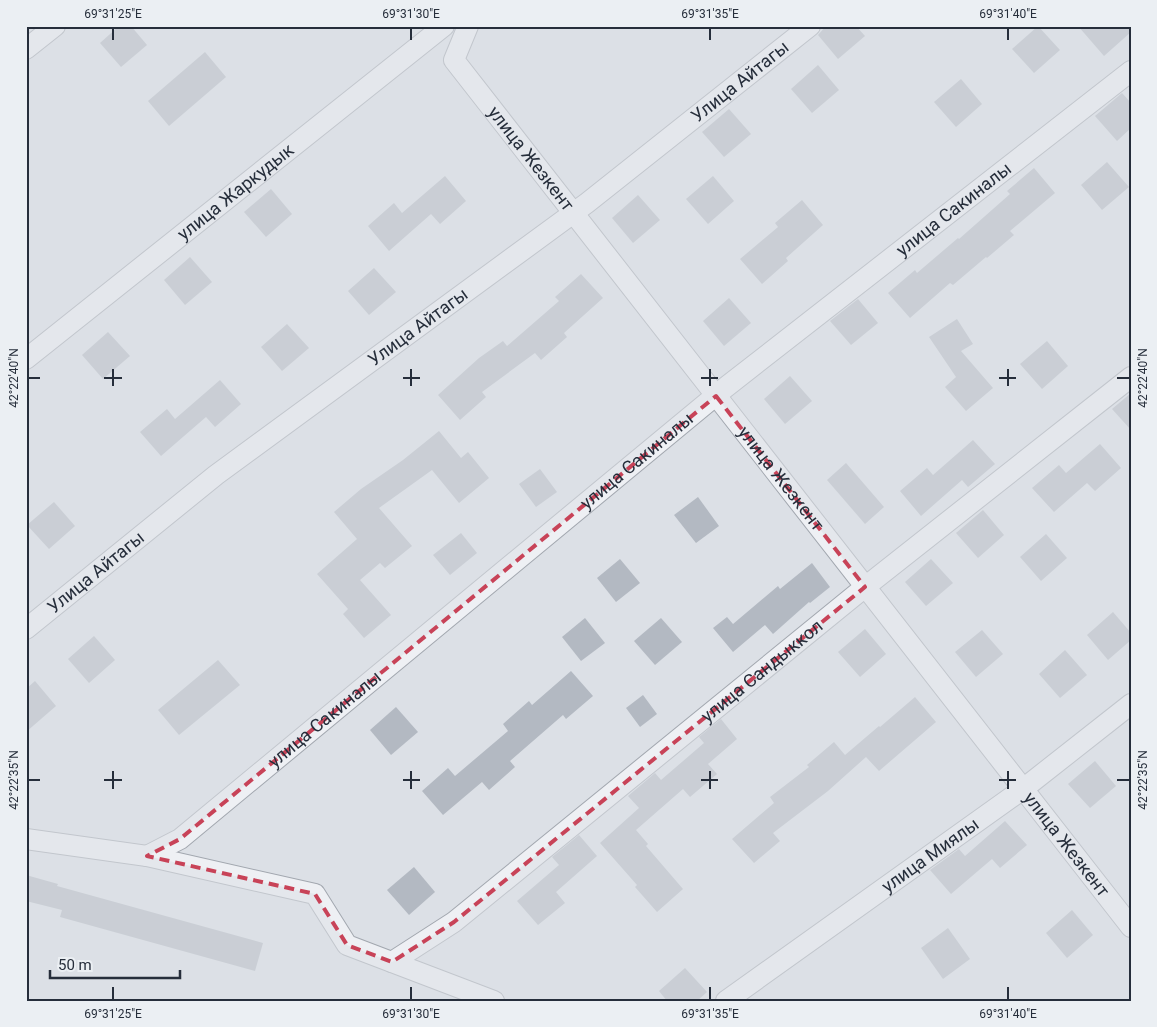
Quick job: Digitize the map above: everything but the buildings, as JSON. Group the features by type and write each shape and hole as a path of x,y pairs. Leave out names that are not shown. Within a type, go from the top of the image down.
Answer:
{"street":[{"path":"26,49 55,26"},
{"name":"улица Жаркудык","path":"26,359 444,26"},
{"name":"улица Жезкент","path":"468,26 454,60 1131,926"},
{"name":"Улица Айтагы","path":"26,629 216,475 573,213 810,26"},
{"name":"улица Сакиналы","path":"147,856 180,839 716,396 1131,71"},
{"name":"улица Сандыккол","path":"392,962 454,922 865,587 1131,376"},
{"name":"улица Миялы","path":"726,1001 1023,789 1131,704"},
{"path":"26,839 147,856 315,894 347,945 494,1001"}],"highlighted area":[{"path":"716,396 865,587 454,922 392,962 347,945 315,894 147,856 180,839"}]}
